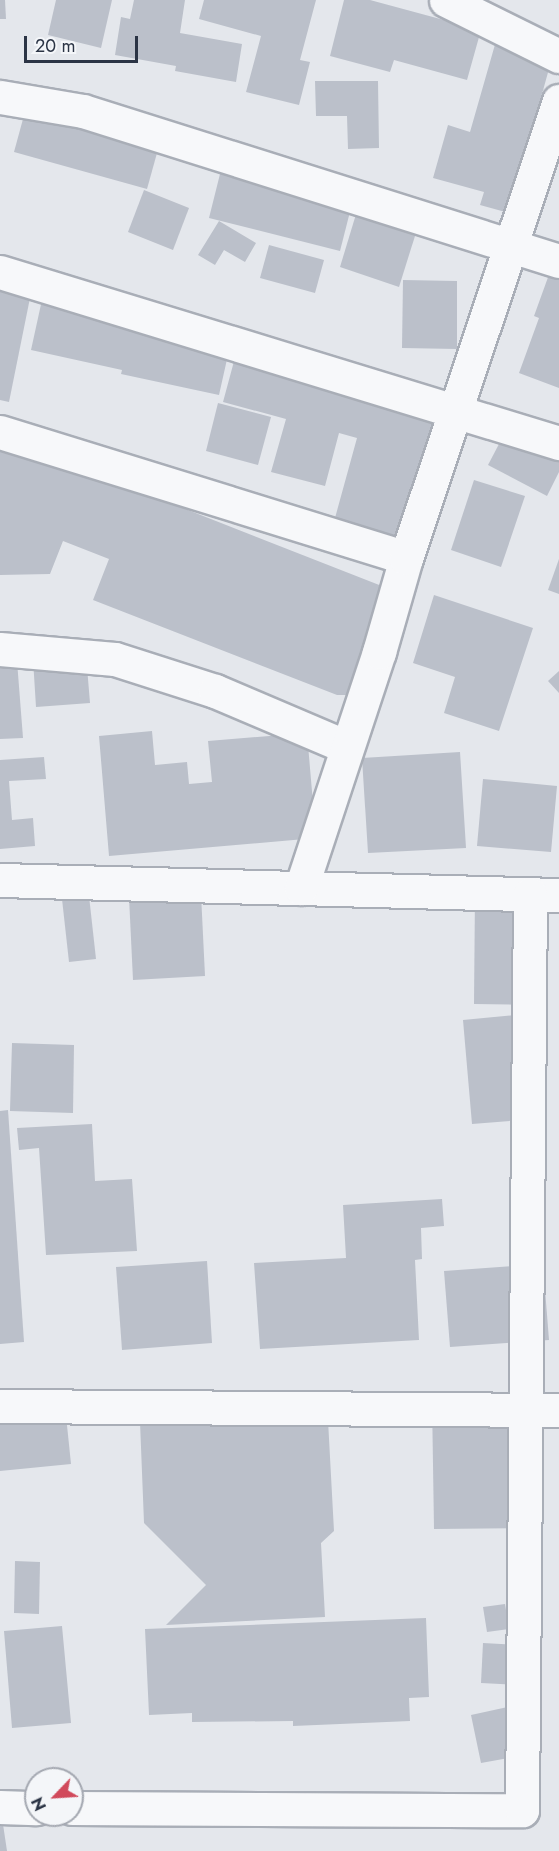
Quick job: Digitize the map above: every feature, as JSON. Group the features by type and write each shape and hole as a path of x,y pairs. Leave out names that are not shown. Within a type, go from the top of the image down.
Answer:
{"street":[{"path":"446,0 559,56"},
{"path":"0,97 83,111 512,244 559,261"},
{"path":"301,888 406,558 559,102"},
{"path":"0,272 559,443"},
{"path":"0,432 406,558"},
{"path":"0,649 115,659 215,691 347,747"},
{"path":"0,880 544,895 524,1410 522,1810 84,1808"},
{"path":"0,1406 559,1410"},
{"path":"0,1808 24,1808"}],"building":[{"path":"0,0 5,0 6,19 0,19"},
{"path":"56,0 112,0 101,48 48,35"},
{"path":"134,0 185,0 180,33 242,44 236,82 175,71 176,66 115,55 121,17 130,19"},
{"path":"204,0 316,0 300,60 310,62 299,105 246,92 261,36 199,19"},
{"path":"344,0 370,0 481,30 467,80 394,60 390,72 330,56"},
{"path":"496,41 552,58 509,213 480,205 484,192 433,178 448,125 470,132"},
{"path":"315,81 378,81 379,148 348,149 347,116 316,116"},
{"path":"29,97 162,135 147,189 14,152"},
{"path":"223,162 354,196 340,251 209,218"},
{"path":"144,190 189,208 173,250 128,232"},
{"path":"360,201 420,220 399,287 340,267"},
{"path":"219,221 256,243 245,262 224,250 215,265 198,255"},
{"path":"269,245 324,260 315,293 260,278"},
{"path":"551,269 559,272 559,388 519,373 539,318 534,316"},
{"path":"403,280 457,281 457,349 402,348"},
{"path":"45,286 234,328 219,395 121,374 122,370 31,350"},
{"path":"0,287 31,293 9,402 0,400"},
{"path":"240,339 449,401 411,540 335,518 357,438 339,433 325,486 271,472 286,419 223,402"},
{"path":"218,403 271,417 258,465 206,451"},
{"path":"511,421 559,446 559,472 547,496 488,465"},
{"path":"0,445 45,459 124,490 137,490 392,590 361,695 337,695 93,600 109,559 63,541 50,574 0,575"},
{"path":"474,480 525,496 501,567 451,550"},
{"path":"559,559 559,594 548,590"},
{"path":"434,595 533,628 499,731 444,713 455,677 413,663"},
{"path":"86,655 90,703 36,707 33,659"},
{"path":"17,661 23,738 0,739 0,662"},
{"path":"559,671 559,693 548,681"},
{"path":"152,731 155,765 187,762 189,784 212,782 208,741 307,733 316,838 109,856 99,736"},
{"path":"460,752 466,848 368,853 362,758"},
{"path":"44,757 46,779 9,781 12,820 33,818 35,846 0,849 0,760"},
{"path":"483,779 557,786 551,852 477,846"},
{"path":"475,893 535,894 533,1005 474,1004"},
{"path":"201,894 205,976 133,980 129,897"},
{"path":"89,896 96,959 69,962 62,899"},
{"path":"525,1014 534,1119 472,1124 463,1020"},
{"path":"12,1043 74,1045 73,1113 10,1111"},
{"path":"8,1110 24,1342 0,1344 0,1111"},
{"path":"92,1124 95,1181 132,1179 137,1251 46,1255 39,1148 19,1150 17,1128"},
{"path":"442,1199 444,1226 421,1228 422,1259 415,1260 419,1340 260,1349 254,1263 346,1258 343,1205"},
{"path":"207,1261 212,1343 122,1350 116,1267"},
{"path":"543,1264 549,1340 450,1347 444,1271"},
{"path":"432,1401 529,1401 531,1528 434,1529"},
{"path":"65,1406 71,1464 0,1471 0,1413"},
{"path":"328,1420 334,1531 321,1543 325,1617 166,1625 206,1585 144,1523 140,1422"},
{"path":"15,1561 40,1562 39,1614 14,1613"},
{"path":"505,1604 509,1629 487,1632 483,1607"},
{"path":"426,1618 429,1697 409,1698 410,1721 293,1726 293,1721 192,1722 192,1713 149,1715 145,1629"},
{"path":"62,1626 71,1723 12,1728 4,1631"},
{"path":"483,1643 522,1645 520,1685 481,1683"},
{"path":"517,1705 526,1755 481,1763 471,1715"},
{"path":"1,1811 7,1851 0,1851"}]}
